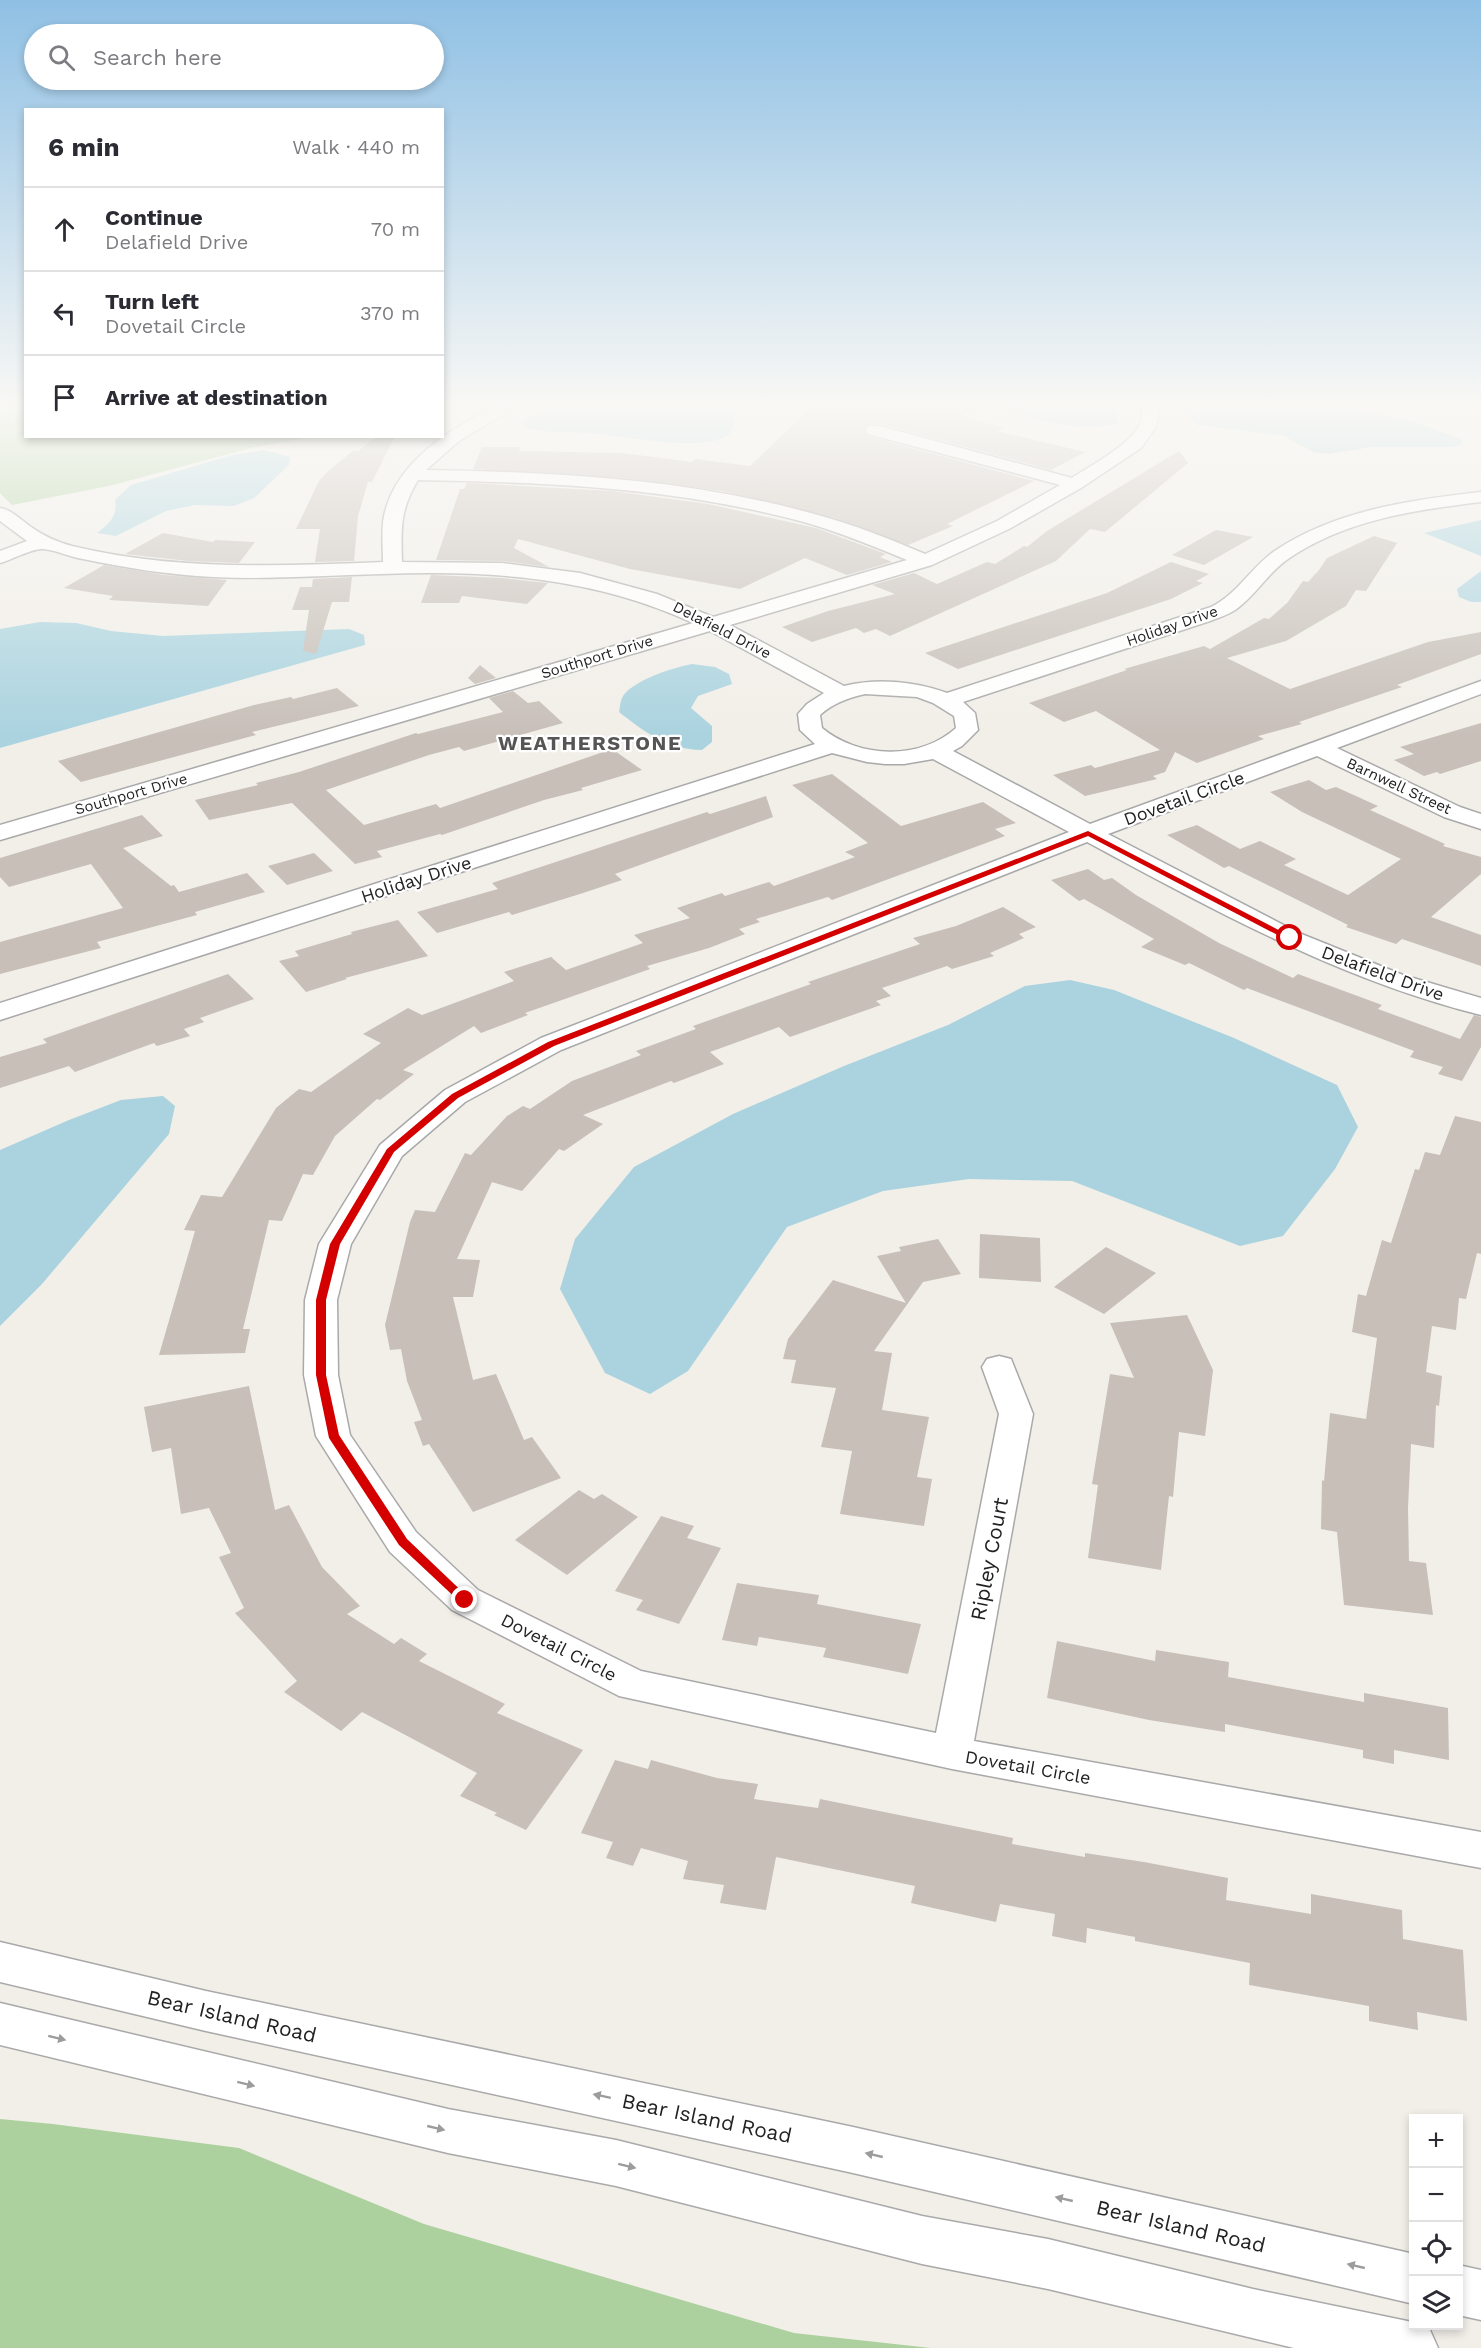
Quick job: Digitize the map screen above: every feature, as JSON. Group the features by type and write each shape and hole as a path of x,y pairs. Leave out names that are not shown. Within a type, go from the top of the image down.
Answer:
{"street":[{"name":"Delafield Drive","path":"8,519 42,542 94,556 166,568 262,572 393,567 488,568 580,579 662,600 713,622 840,693"},
{"path":"393,567 394,519"},
{"path":"812,519 864,536 925,561"},
{"name":"Southport Drive","path":"0,832 925,561 1014,519"},
{"name":"Holiday Drive","path":"948,700 1203,617 1231,604 1262,570 1281,555 1306,540 1336,527 1367,519"},
{"path":"0,557 42,542"},
{"name":"Dovetail Circle","path":"1481,687 1088,833 551,1044 455,1096 390,1151 335,1244 321,1300 321,1375 333,1436 403,1542 465,1600 633,1685 952,1753 1481,1850"},
{"path":"865,688 903,688 948,700 964,713 967,730 957,741 936,751 896,757 857,754 831,746 811,730 809,714 819,703 840,693 865,688"},
{"name":"Holiday Drive","path":"0,1012 831,746"},
{"name":"Barnwell Street","path":"1319,748 1452,812 1481,822"},
{"name":"Delafield Drive","path":"936,751 1290,938 1394,981 1481,1007"},
{"name":"Ripley Court","path":"952,1753 1016,1414 999,1367"},
{"name":"Bear Island Road","path":"0,1962 206,2011 864,2152 1409,2278"},
{"path":"0,2024 448,2131 616,2163 922,2240 1048,2264 1252,2314 1412,2348"},
{"path":"1463,2291 1481,2295"}],"green space":[{"path":"0,2119 239,2148 424,2224 794,2333 931,2348 0,2348"}],"water":[{"path":"112,519 151,519 116,536 97,533"},
{"path":"1481,520 1481,556 1424,533"},
{"path":"1481,571 1481,602 1471,602 1459,597 1457,589"},
{"path":"40,622 76,623 111,631 163,636 349,629 364,635 365,645 0,748 0,629"},
{"path":"692,664 715,667 729,674 732,684 698,696 691,708 712,726 712,742 702,750 667,743 648,733 619,712 622,698 634,686 664,672"},
{"path":"1070,980 1114,990 1234,1038 1337,1085 1358,1127 1335,1169 1283,1236 1240,1246 1072,1181 969,1179 883,1191 787,1227 688,1371 650,1394 605,1373 560,1289 575,1239 634,1167 733,1114 844,1066 948,1025 1025,986"},
{"path":"163,1096 175,1106 169,1134 42,1284 0,1326 0,1150 121,1100"}],"building":[{"path":"301,519 358,519 354,561 315,562 320,529 296,529"},
{"path":"450,519 774,519 816,528 886,554 880,557 892,562 847,575 805,558 740,589 630,569 518,539 514,548 549,567 502,561 436,560"},
{"path":"836,519 958,519 947,524 953,526 908,545"},
{"path":"1068,519 1121,519 1105,532 1090,529 1056,561 890,636 876,629 864,633 856,628 812,642 782,627 828,611 895,594 872,585 914,573 937,584 987,562 995,564 1024,546 1027,547"},
{"path":"1216,530 1253,537 1204,565 1172,555"},
{"path":"163,533 213,542 215,540 255,542 239,563 188,561 125,554"},
{"path":"1374,536 1397,543 1366,591 1356,590 1346,606 1286,641 1227,658 1290,689 1428,642 1481,632 1481,654 1397,685 1402,687 1299,722 1302,724 1258,736 1264,739 1197,763 1175,752 1165,772 1153,776 1157,779 1085,796 1053,775 1091,765 1095,768 1160,750 1096,711 1064,722 1029,703 1127,670 1124,669 1204,646 1210,649 1264,618 1269,619 1287,603 1303,581 1308,582 1327,558"},
{"path":"1171,562 1209,574 1196,581 1203,583 1171,599 958,669 925,653 1107,593"},
{"path":"104,565 164,575 227,580 208,606 109,600 113,596 64,588"},
{"path":"431,575 502,578 548,583 527,604 462,596 459,603 421,603"},
{"path":"352,577 349,602 332,602 316,654 303,651 309,610 292,610 300,587 312,587 313,579"},
{"path":"480,665 496,678 475,684 468,678"},
{"path":"337,688 359,706 252,732 256,735 81,782 58,761 254,705 291,697 293,699"},
{"path":"513,691 528,703 539,701 563,723 464,751 459,747 429,755 326,790 364,825 436,804 440,808 612,749 642,770 442,835 377,851 382,857 355,864 292,803 209,820 195,800 258,785 256,783 299,772 416,733 503,712 489,698"},
{"path":"1481,723 1481,761 1440,774 1437,772 1424,776 1394,760 1414,754 1400,747"},
{"path":"832,774 901,826 983,802 1016,823 995,829 1005,836 832,900 828,897 756,919 760,922 739,929 745,934 709,948 647,966 650,969 525,1013 528,1015 481,1033 474,1026 403,1070 414,1074 380,1100 377,1099 335,1136 313,1175 303,1174 282,1221 269,1220 243,1329 250,1329 245,1353 159,1355 195,1231 184,1230 201,1195 222,1197 276,1108 299,1089 311,1092 381,1043 363,1034 408,1008 422,1015 514,981 504,972 551,957 566,970 643,943 634,935 690,918 677,908 722,893 725,896 769,882 774,886 855,857 845,852 868,843 792,785"},
{"path":"1309,780 1326,790 1336,787 1378,806 1370,810 1445,844 1443,846 1481,857 1481,874 1431,917 1481,935 1481,966 1402,939 1396,944 1346,927 1348,925 1229,866 1224,868 1167,835 1197,825 1240,849 1260,841 1296,859 1284,865 1348,895 1401,859 1302,812 1270,792"},
{"path":"766,796 773,817 615,874 622,880 580,894 512,915 509,912 437,933 417,912 498,889 492,883 707,812 710,814"},
{"path":"142,815 163,836 123,848 171,886 174,885 179,892 247,873 265,892 195,912 197,915 97,942 101,948 0,974 0,942 123,908 91,864 9,887 0,877 0,858"},
{"path":"314,853 333,871 287,885 268,866"},
{"path":"1088,869 1104,880 1112,878 1136,895 1219,943 1293,978 1298,974 1382,1005 1378,1009 1460,1039 1474,1015 1481,1017 1481,1047 1462,1081 1438,1074 1443,1067 1410,1057 1414,1051 1247,988 1244,990 1189,963 1185,965 1141,947 1154,939 1084,899 1079,901 1051,880"},
{"path":"1003,907 1036,927 1019,934 1024,938 990,953 994,956 952,969 947,966 882,988 891,996 876,1001 881,1005 790,1037 779,1027 710,1052 724,1064 674,1083 671,1081 583,1115 603,1124 564,1151 559,1149 522,1191 492,1182 457,1259 480,1260 473,1297 453,1297 473,1380 496,1374 524,1440 532,1437 561,1478 473,1512 429,1444 423,1446 414,1422 422,1420 407,1381 401,1349 390,1350 385,1325 410,1222 415,1210 435,1212 465,1153 471,1155 507,1116 523,1106 530,1109 572,1081 641,1055 636,1051 696,1029 693,1026 811,984 808,982 920,944 913,938 956,926"},
{"path":"398,920 428,956 345,978 347,979 306,992 279,961 299,956 295,951 352,934 351,932"},
{"path":"228,974 254,999 200,1018 204,1022 184,1029 190,1036 157,1046 154,1043 75,1072 69,1066 0,1088 0,1057 47,1043 43,1039"},
{"path":"1455,1116 1481,1122 1481,1254 1477,1253 1466,1299 1459,1298 1456,1330 1432,1326 1426,1372 1442,1376 1439,1406 1436,1405 1434,1448 1411,1444 1408,1508 1409,1561 1426,1563 1433,1615 1344,1605 1337,1532 1321,1529 1322,1480 1324,1481 1330,1413 1366,1419 1377,1338 1352,1332 1358,1294 1366,1296 1382,1240 1391,1243 1415,1169 1419,1170 1425,1152 1440,1155"},
{"path":"980,1234 1040,1238 1041,1282 979,1278"},
{"path":"938,1239 961,1274 923,1282 874,1351 892,1353 882,1410 929,1417 917,1477 932,1479 924,1526 840,1514 852,1451 821,1447 836,1388 791,1383 796,1360 783,1359 788,1339 833,1280 906,1303 877,1256 901,1251 899,1247"},
{"path":"1106,1247 1156,1273 1104,1314 1054,1287"},
{"path":"1187,1315 1213,1370 1205,1436 1179,1432 1173,1497 1169,1496 1161,1570 1088,1558 1098,1485 1092,1484 1110,1374 1134,1378 1110,1323"},
{"path":"249,1386 275,1510 289,1505 322,1567 360,1606 347,1614 394,1644 401,1638 427,1654 419,1661 505,1704 497,1713 583,1750 526,1830 494,1815 497,1813 460,1796 477,1773 362,1712 341,1731 284,1692 297,1681 235,1613 244,1608 219,1557 231,1553 209,1508 181,1514 171,1448 152,1452 144,1407"},
{"path":"579,1490 594,1499 602,1494 638,1517 567,1575 515,1540"},
{"path":"661,1516 694,1526 687,1538 721,1548 679,1624 636,1610 643,1600 615,1591"},
{"path":"737,1583 819,1595 817,1604 921,1624 908,1674 823,1657 826,1648 759,1637 757,1646 722,1640"},
{"path":"1057,1641 1155,1661 1156,1650 1229,1662 1228,1677 1364,1702 1364,1693 1448,1708 1449,1760 1394,1750 1394,1764 1363,1758 1363,1750 1225,1724 1225,1732 1149,1720 1047,1698"},
{"path":"615,1760 648,1769 651,1760 717,1778 758,1784 754,1799 818,1808 820,1799 1013,1838 1012,1844 1085,1857 1085,1853 1144,1862 1228,1878 1226,1900 1311,1914 1311,1894 1402,1910 1403,1939 1463,1950 1467,2021 1417,2012 1418,2030 1369,2021 1369,2006 1249,1985 1250,1963 1135,1941 1135,1937 1087,1928 1086,1943 1052,1936 1055,1914 1000,1904 996,1922 911,1903 915,1886 776,1857 766,1910 720,1903 724,1885 683,1879 688,1861 641,1848 633,1866 606,1858 613,1842 581,1833"}],"district":[{"name":"WEATHERSTONE","path":"590,743"}],"route":[{"path":"465,1600 403,1542 333,1436 321,1375 321,1300 335,1244 390,1151 455,1096 551,1044 1088,833 1290,938"}]}
